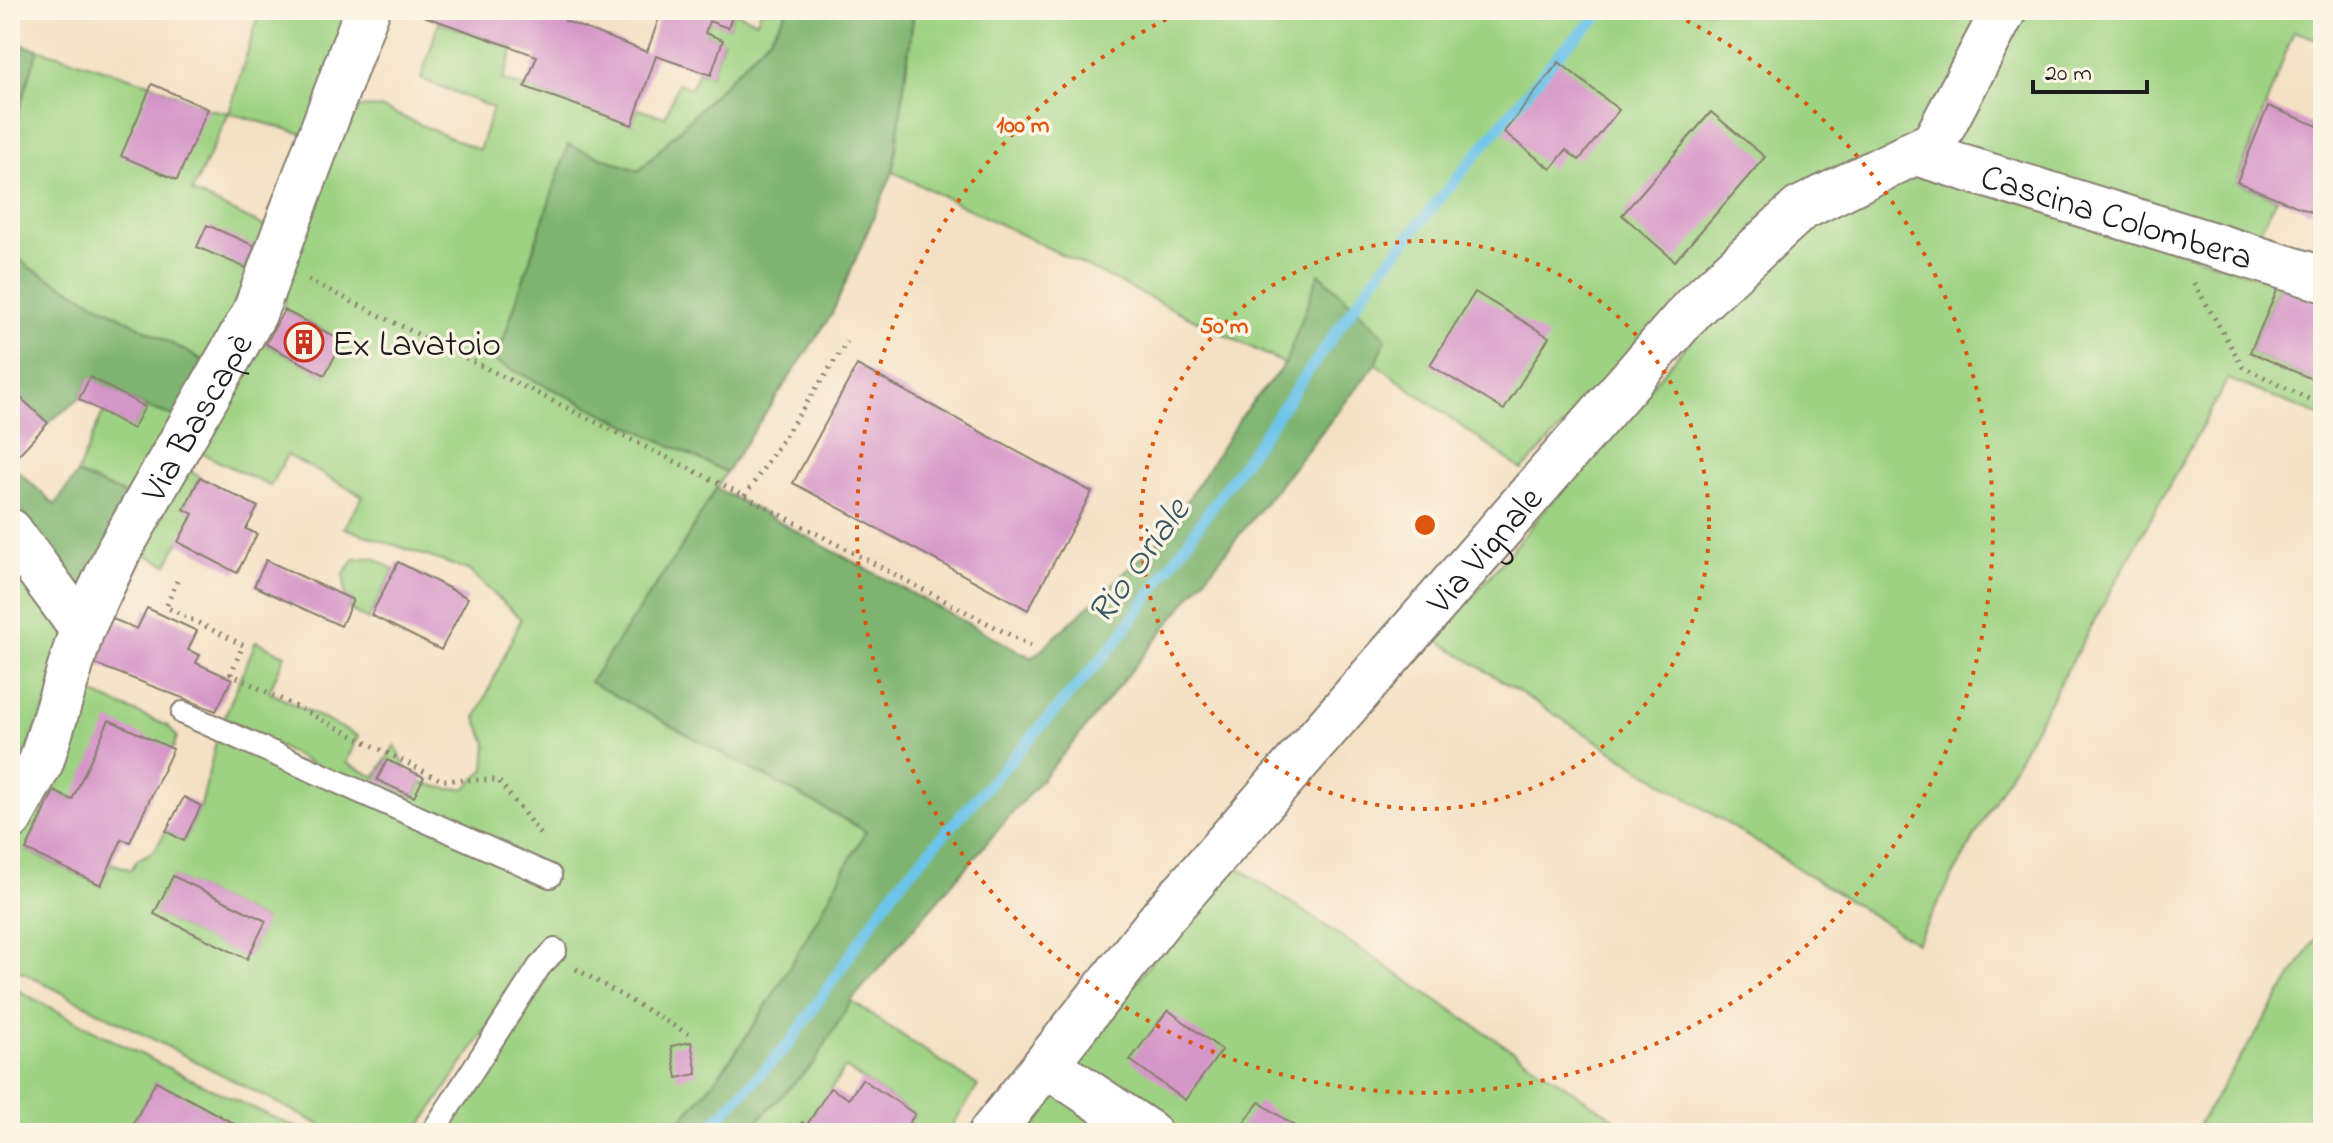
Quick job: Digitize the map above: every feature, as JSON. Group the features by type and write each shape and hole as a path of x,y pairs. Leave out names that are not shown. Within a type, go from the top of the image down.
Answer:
{"street":[{"name":"Via Bascapè","path":"10,818 41,762 82,629 119,550 254,314 367,10"},
{"name":"Via Vignale","path":"991,1133 1163,916 1694,307 1800,209 1934,143 2004,10"},
{"name":"Cascina Colombera","path":"1913,152 2323,279"},
{"path":"10,531 82,629"},
{"path":"1047,1065 1149,1133"}],"lane":[{"path":"183,713 550,876"},
{"path":"432,1133 539,967 555,950"}],"path":[{"path":"2164,229 2238,362 2262,379 2323,406"},
{"path":"336,293 745,496 1031,646"},
{"path":"745,496 847,342"}],"green space":[{"path":"260,10 351,10 307,135 229,113"},
{"path":"761,10 788,10 770,37 639,171 568,145 496,362 726,472 681,548 590,682 866,831 777,988 699,1099 669,1133 444,1133 547,978 527,968 416,1133 336,1133 10,966 10,840 35,793 78,687 168,726 177,737 173,749 72,800 53,791 26,850 100,885 111,863 131,870 137,860 154,851 166,831 184,840 201,806 218,733 338,778 224,718 256,641 285,655 269,692 358,736 346,763 375,777 395,745 406,769 387,761 378,779 414,797 421,783 449,789 466,788 485,769 487,743 476,718 521,619 468,570 344,528 363,496 287,455 270,486 197,451 248,348 266,344 325,375 342,341 284,310 286,287 299,233 321,177 359,107 382,108 479,150 493,108 421,79 439,22 514,48 503,80 632,124 638,109 665,117 678,83 691,88 699,71 711,75 723,41 705,33 709,21 728,27 734,12 757,21","holes":["173,877 265,921 247,958 155,914"]},
{"path":"788,10 914,10 893,172 832,314 726,472 496,362 568,145 639,171 770,37"},
{"path":"914,10 1600,10 1572,46 1602,10 1991,10 1927,130 1640,346 1522,470 1376,364 1386,338 1320,274 1285,364 893,172"},
{"path":"2014,10 2323,10 2323,41 2294,31 2237,182 2277,199 2251,246 1949,152"},
{"path":"10,42 38,49 10,139"},
{"path":"38,49 152,84 208,109 229,113 192,192 289,238 219,369 28,267 10,250 10,139"},
{"path":"1918,166 2280,284 2250,352 2323,384 2323,417 2228,379 1916,943 1437,640 1584,463 1764,256 1815,218"},
{"path":"10,250 28,267 219,369 187,420 145,407 90,378 79,399 48,423 10,388"},
{"path":"1319,273 1386,338 1376,364 1077,738 851,1001 814,1063 745,1133 669,1133 727,1064 753,1027 866,831 590,682 681,548 716,488 1032,658 1165,535 1244,412 1285,364"},
{"path":"145,407 187,420 148,505 77,474 103,412 133,428"},
{"path":"10,464 55,505 77,474 148,505 78,592 10,494"},
{"path":"184,468 200,477 184,508 193,514 167,565 139,551"},
{"path":"10,552 73,646 10,787"},
{"path":"374,558 394,570 368,620 349,609 353,600 345,596 344,574 355,559"},
{"path":"1234,865 1636,1133 1029,1133 1150,963"},
{"path":"2323,927 2323,1133 2193,1133"},
{"path":"10,986 158,1063 309,1133 249,1133 156,1082 128,1133 10,1133"},
{"path":"851,1001 978,1086 947,1133 921,1133 909,1123 914,1114 845,1068 807,1125 795,1133 745,1133 814,1063"}],"building":[{"path":"407,10 568,10 565,21 647,52 662,10 734,10 728,28 709,21 705,33 723,40 711,75 656,56 632,125 525,87 537,56"},
{"path":"1559,62 1619,110 1579,160 1566,150 1551,169 1504,132"},
{"path":"152,84 208,109 177,180 121,156"},
{"path":"2268,106 2323,128 2323,211 2313,206 2311,212 2237,182"},
{"path":"1711,112 1765,157 1675,261 1622,215"},
{"path":"207,225 255,246 246,268 197,247"},
{"path":"2283,277 2323,294 2323,384 2250,352"},
{"path":"1475,292 1549,337 1504,410 1430,365"},
{"name":"Ex Lavatoio","path":"284,310 343,341 325,375 266,344"},
{"path":"857,365 1092,492 1028,610 793,483"},
{"path":"90,377 145,407 133,429 79,399"},
{"path":"10,388 48,423 10,464"},
{"path":"200,477 258,507 246,529 257,534 237,573 178,542 193,514 184,509"},
{"path":"266,560 353,600 341,626 254,586"},
{"path":"398,562 468,598 441,650 371,615"},
{"path":"147,608 197,631 188,650 200,655 196,663 232,679 216,711 90,662 108,617 137,629"},
{"path":"109,720 173,749 130,842 122,839 101,885 26,850 54,791 72,800"},
{"path":"387,760 424,777 414,797 377,780"},
{"path":"184,797 201,806 184,841 166,831"},
{"path":"173,876 266,921 247,959 154,914"},
{"path":"1168,1010 1222,1050 1185,1100 1130,1060"},
{"path":"691,1042 697,1074 677,1078 671,1046"},
{"path":"862,1079 915,1114 909,1123 916,1127 913,1133 795,1133 802,1122 807,1125 830,1088 849,1099"},
{"path":"156,1081 251,1133 187,1133 176,1128 173,1133 128,1133"},
{"path":"1259,1102 1305,1133 1237,1133"}],"waterway":[{"name":"Rio Oriale","path":"704,1133 790,1043 895,889 1114,645 1374,279 1564,48 1606,10"}],"place":[{"name":"Ex Lavatoio","path":"304,342"}]}
